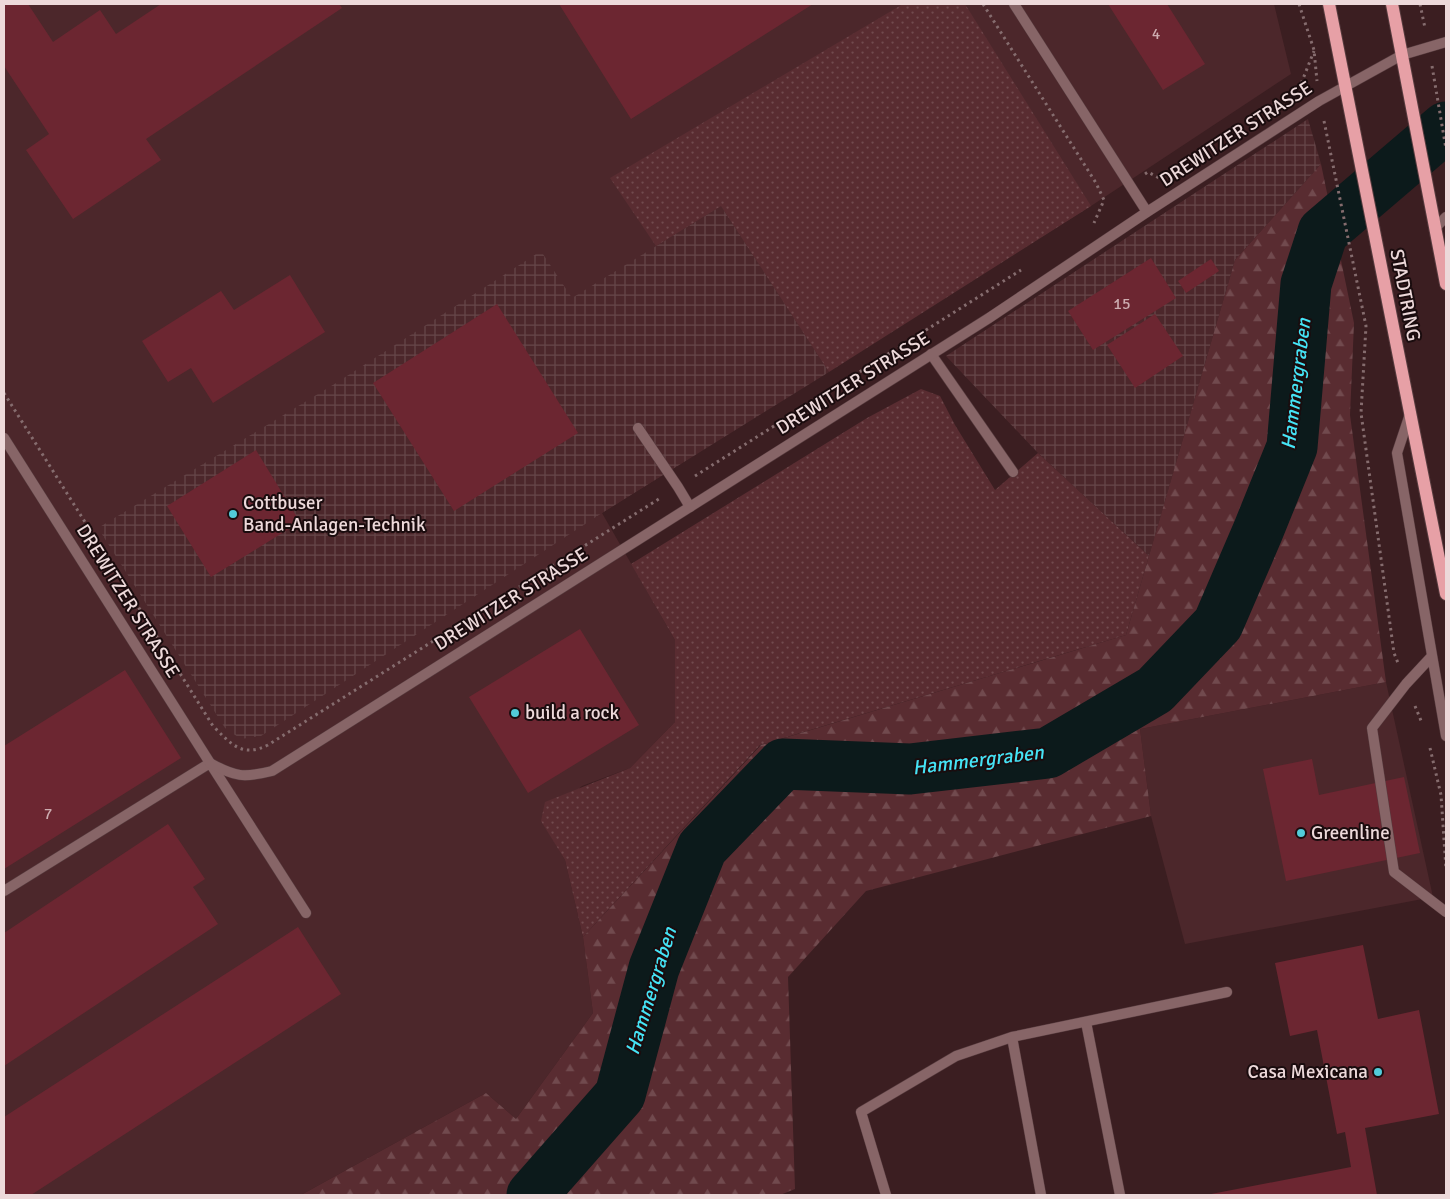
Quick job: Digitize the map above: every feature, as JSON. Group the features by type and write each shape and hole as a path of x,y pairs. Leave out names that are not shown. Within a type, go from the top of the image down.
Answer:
{"main road":[{"name":"STADTRING","path":"1329,4 1446,594"},
{"path":"1392,4 1446,284"}],"street":[{"path":"1014,4 1146,212"},
{"name":"DREWITZER STRASSE","path":"4,438 210,763 230,774 253,776 272,771 989,318 1146,212 1319,100 1402,55 1446,42"},
{"path":"1435,228 1446,217"},
{"path":"931,354 1013,472"},
{"path":"1410,414 1397,453 1446,736"},
{"path":"638,428 690,507"},
{"path":"1432,656 1406,684 1372,728 1394,872 1446,912"},
{"path":"4,891 210,763 306,913"},
{"path":"886,1195 861,1112 956,1056 1012,1037 1227,992"},
{"path":"1086,1022 1120,1195"},
{"path":"1012,1037 1041,1195"}],"path":[{"path":"983,4 1100,191 1104,200 1092,225"},
{"path":"1300,4 1314,50 1319,100 1366,326 1361,413 1394,653 1424,728"},
{"path":"1433,71 1446,150"},
{"path":"4,392 213,726 230,743 246,750 256,751 1026,267"},
{"path":"1430,747 1441,795 1446,869"}],"shaded area":[{"path":"4,4 1274,4 1291,74 1091,206 602,513 675,640 675,722 630,768 582,786 542,821 565,860 583,937 593,1013 516,1119 486,1093 301,1195 4,1195"},
{"path":"1308,119 1321,164 1235,260 1149,556 1038,453 946,356"},
{"path":"721,206 829,372 602,513 261,736 241,739 225,728 98,528 336,383 541,251 572,298"},
{"path":"1386,682 1433,897 1185,944 1151,816 1140,729"}],"green space":[{"path":"903,4 965,4 1091,206 829,372 721,206 656,246 610,178"},
{"path":"1321,164 1354,323 1350,415 1386,682 1140,729 1151,816 866,891 788,977 795,1189 780,1195 301,1195 486,1093 516,1119 593,1013 583,937 761,745 1126,635 1235,260"},
{"path":"921,389 940,396 955,425 995,490 1038,453 1149,556 1126,635 760,745 583,937 565,860 541,821 545,802 630,768 675,722 675,640 631,564 867,418"}],"building":[{"path":"4,4 28,4 53,42 100,10 116,34 161,4 339,4 342,8 146,139 161,160 73,219 26,150 49,134 4,66"},
{"path":"559,4 813,4 631,119"},
{"path":"1108,4 1167,4 1205,64 1163,90"},
{"path":"1151,258 1176,298 1093,350 1068,311"},
{"path":"1211,259 1219,271 1186,293 1178,281"},
{"path":"290,275 325,332 213,403 191,368 168,382 142,341 221,291 234,310"},
{"path":"497,304 578,433 454,511 373,383"},
{"path":"1155,314 1183,356 1135,388 1107,345"},
{"name":"Cottbuser Band-Anlagen-Technik","path":"256,450 300,522 211,577 167,506"},
{"path":"580,629 639,725 528,793 469,697"},
{"path":"125,670 181,758 4,869 4,746"},
{"path":"1312,759 1319,795 1404,777 1420,853 1286,881 1263,769"},
{"path":"168,824 205,879 193,887 218,924 4,1066 4,933"},
{"path":"298,927 341,994 31,1195 4,1195 4,1117"},
{"path":"1363,945 1378,1019 1419,1010 1439,1114 1365,1128 1377,1195 1206,1195 1351,1167 1345,1132 1337,1134 1317,1030 1290,1036 1275,963"}],"waterway":[{"name":"Hammergraben","path":"532,1195 620,1095 654,968 702,848 783,764 910,769 1048,753 1155,690 1218,624 1292,447 1306,284 1323,232 1446,127"}],"place":[{"name":"Cottbuser Band-Anlagen-Technik","path":"233,514"},
{"name":"build a rock","path":"515,713"},
{"name":"Greenline","path":"1301,833"},
{"name":"Casa Mexicana","path":"1378,1072"}]}
